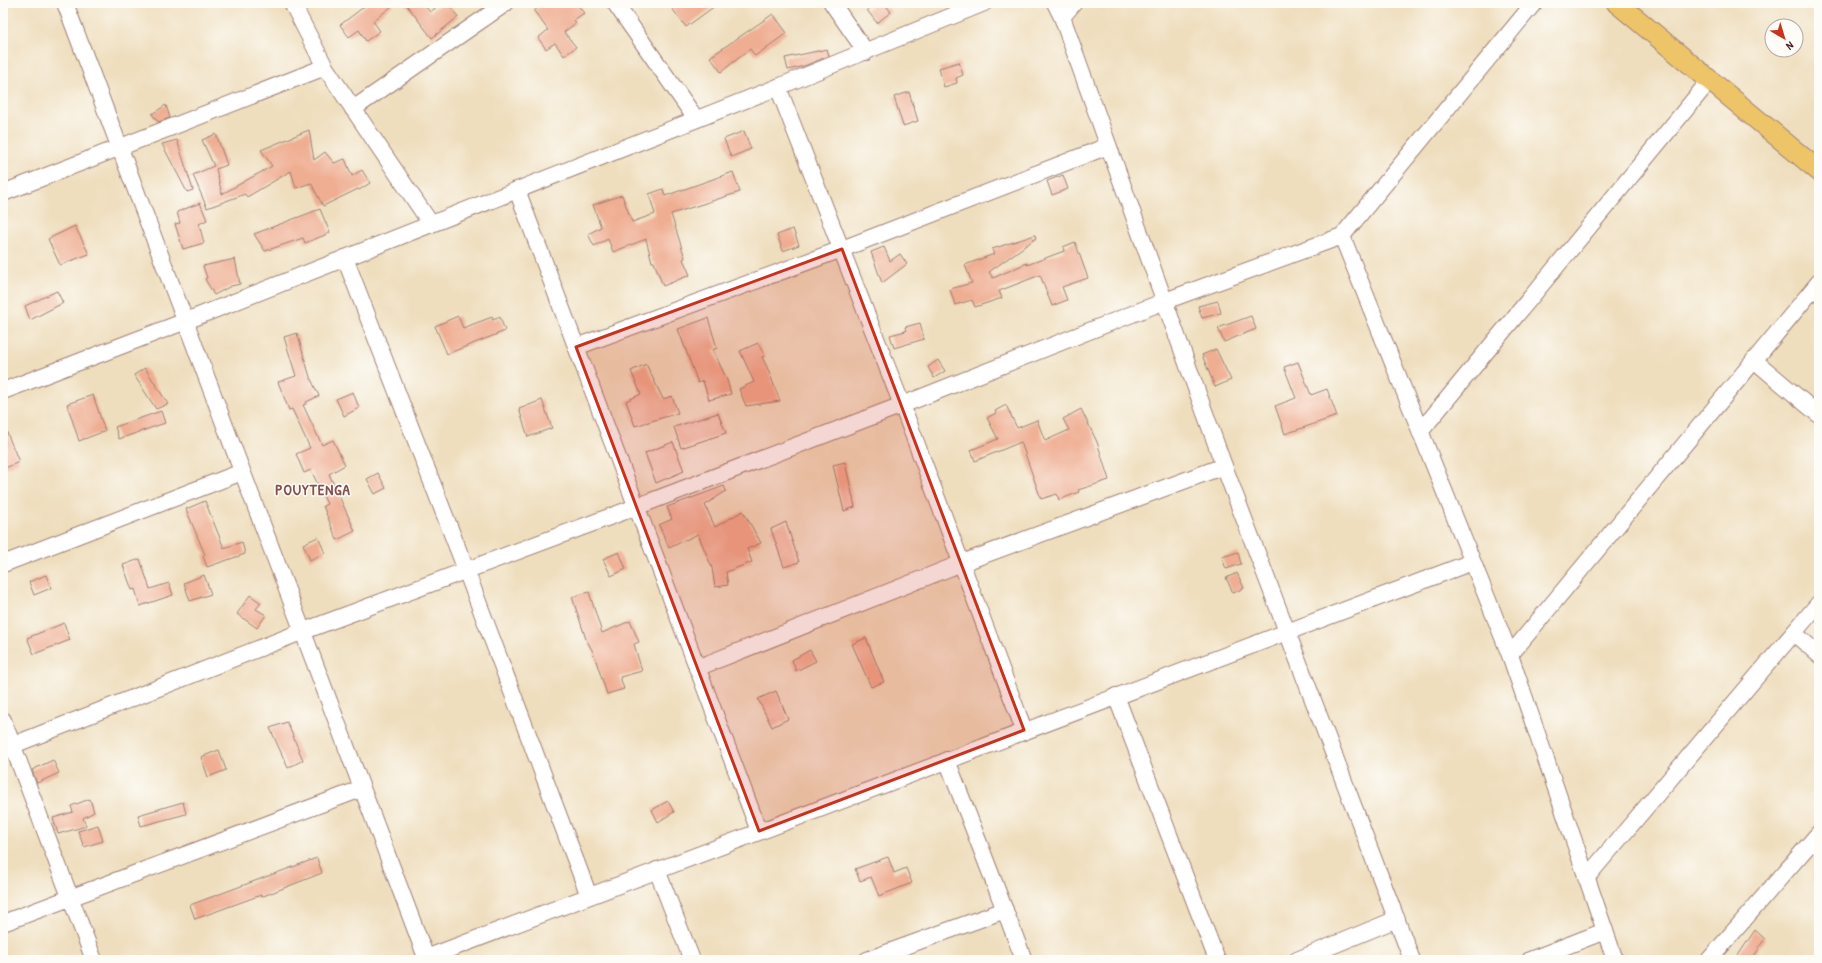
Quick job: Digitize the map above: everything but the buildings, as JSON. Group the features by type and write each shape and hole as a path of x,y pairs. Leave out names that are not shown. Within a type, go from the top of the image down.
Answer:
{"main road":[{"path":"1617,3 1819,171"}],"street":[{"path":"65,3 186,321 301,632 426,959 1024,730 1472,562"},
{"path":"292,3 325,67 431,224"},
{"path":"353,109 506,3"},
{"path":"614,3 696,119"},
{"path":"832,3 866,52"},
{"path":"3,391 186,321 778,87 984,3"},
{"path":"1055,3 1062,17 1224,466 1412,960"},
{"path":"1062,17 1074,3"},
{"path":"8,747 301,632 636,507 902,405 1165,301 1342,236 1534,3"},
{"path":"3,193 325,67"},
{"path":"1420,432 1710,80"},
{"path":"778,87 902,405 1024,730"},
{"path":"576,347 842,249 1108,146"},
{"path":"517,190 759,831"},
{"path":"1342,236 1510,655 1615,960"},
{"path":"345,258 466,570 589,896"},
{"path":"1510,655 1819,282"},
{"path":"1754,360 1819,415"},
{"path":"697,668 962,563 1224,466"},
{"path":"3,564 242,472"},
{"path":"1586,878 1819,603"},
{"path":"1794,633 1819,655"},
{"path":"1116,696 1216,960"},
{"path":"3,720 8,747 71,898 94,960"},
{"path":"947,760 1024,960"},
{"path":"3,923 361,789"},
{"path":"1709,960 1819,833"},
{"path":"657,870 692,960"},
{"path":"867,960 1005,910"},
{"path":"1297,960 1397,919"},
{"path":"1530,960 1605,931"}],"highlighted area":[{"path":"842,249 1024,730 759,831 576,347"}],"district":[{"name":"POUYTENGA","path":"313,489"}]}
